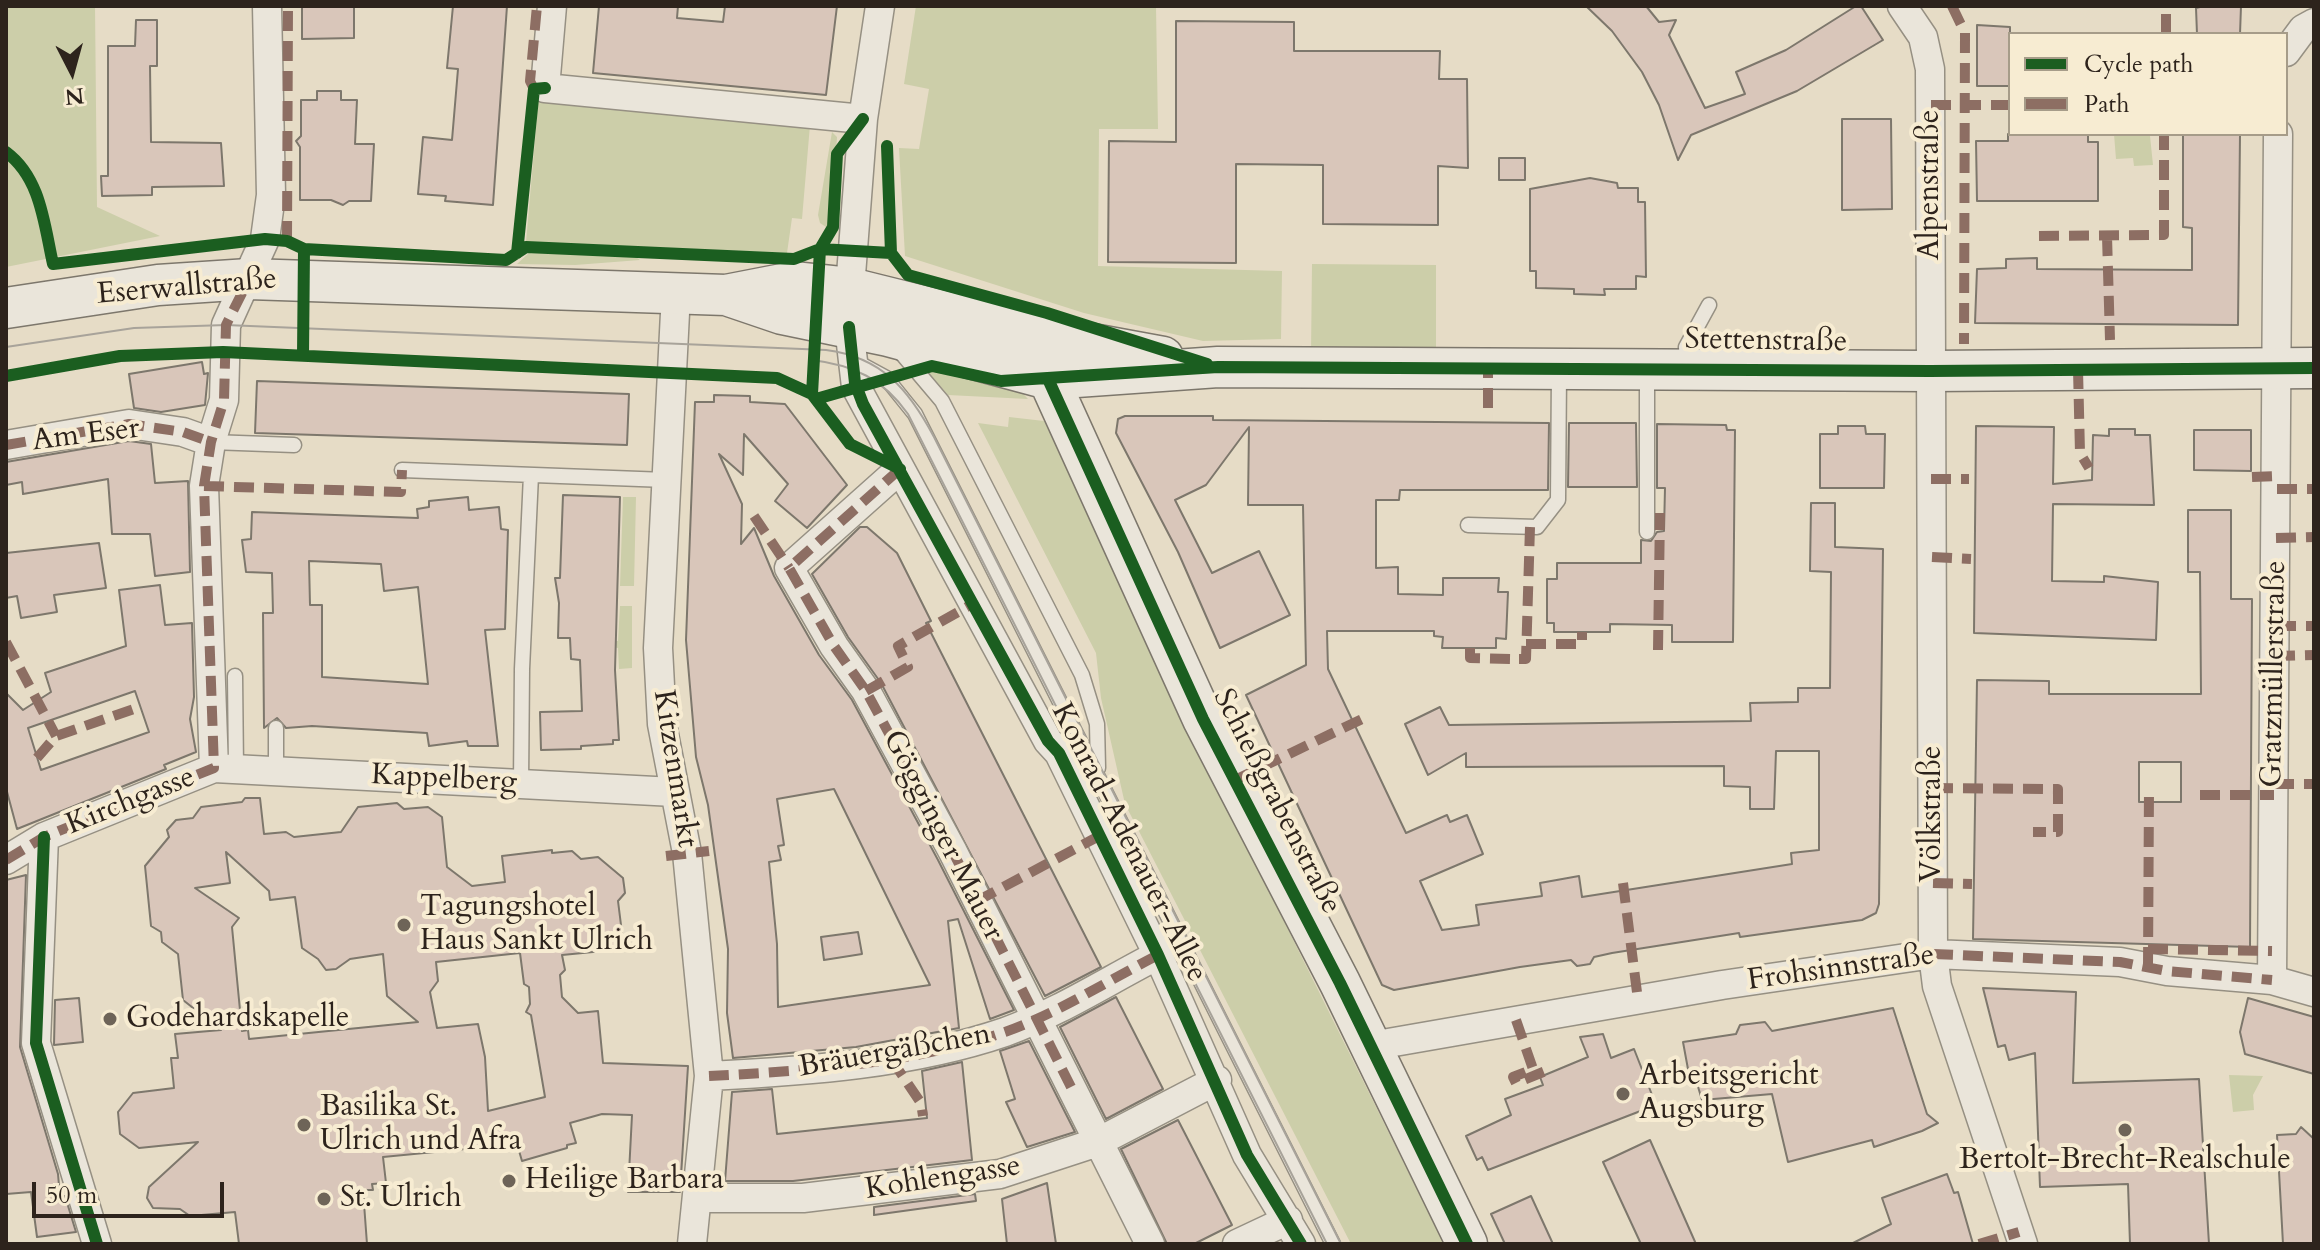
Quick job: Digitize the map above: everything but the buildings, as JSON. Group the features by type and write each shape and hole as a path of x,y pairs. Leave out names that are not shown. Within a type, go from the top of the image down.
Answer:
{"main road":[{"name":"Eserwallstraße","path":"6,308 158,285 249,279 726,295 782,314 850,325"},
{"name":"Stettenstraße","path":"850,325 1048,379 1218,367 1687,367 1930,371 2296,368"},
{"name":"Stettenstraße","path":"850,325 1027,332 1218,367"},
{"name":"Schießgrabenstraße","path":"1027,332 1203,719 1371,1046 1467,1244"}],"street":[{"path":"225,768 205,540 204,486 211,442 224,400 226,325 265,239 271,195 267,6"},
{"path":"552,6 545,88 863,119"},
{"name":"Konrad-Adenauer-Allee","path":"880,6 863,119 850,325 860,396 1048,741 1059,753 1217,1080 1247,1155 1295,1232"},
{"name":"Alpenstraße","path":"1902,6 1923,37 1930,69 1930,371"},
{"path":"2288,49 2303,29 2314,23"},
{"name":"Gratzmüllerstraße","path":"2272,980 2296,368 2278,136"},
{"name":"Kitzenmarkt","path":"676,293 658,648 662,724 687,853 709,1076 692,1244"},
{"name":"Völkstraße","path":"1930,371 1933,954 1937,986 2023,1244"},
{"name":"Am Eser","path":"6,445 129,424 183,432 211,442"},
{"name":"Gögginger Mauer","path":"900,469 789,568 834,646 866,691 953,852 1150,1244"},
{"name":"Kappelberg","path":"225,768 674,792"},
{"name":"Kirchgasse","path":"7,855 44,837 225,768"},
{"path":"44,837 36,1043 97,1244"},
{"name":"Frohsinnstraße","path":"1371,1046 1722,985 1933,954 2120,962 2167,971 2272,980 2314,992"},
{"name":"Bräuergäßchen","path":"709,1076 874,1062 981,1040 1035,1018 1158,955"},
{"name":"Kohlengasse","path":"698,1198 803,1198 947,1183 1025,1168 1098,1142 1217,1080"},
{"path":"1237,1244 1295,1232"}],"lane":[{"path":"1687,367 1686,347 1709,305"},
{"path":"850,325 915,414 1098,772 1333,1244"},
{"path":"888,336 942,401 1082,675 1097,724 1098,772"},
{"path":"1468,525 1537,527 1558,500 1559,367"},
{"path":"1647,367 1647,532"},
{"path":"211,442 294,445"},
{"path":"402,470 666,480"},
{"path":"521,784 522,669 531,475"},
{"path":"225,768 235,676"},
{"path":"276,728 276,771"}],"green space":[{"path":"6,6 95,6 97,207 160,236 6,267"},
{"path":"916,6 1156,6 1158,129 1099,129 1098,266 1282,271 1281,339 1203,341 1084,313 905,256 899,148 919,149 929,89 904,84"},
{"path":"539,94 810,125 802,219 792,218 787,253 526,242"},
{"path":"832,132 837,137 832,218 826,227 820,223 818,215"},
{"path":"2114,136 2150,136 2153,165 2134,166 2133,158 2116,159"},
{"path":"530,252 636,257 640,260 575,265 517,264"},
{"path":"1312,264 1436,265 1436,355 1311,354"},
{"path":"926,370 1000,388 1017,387 1028,399 948,395"},
{"path":"1009,417 1044,421 1053,438 1207,766 1444,1244 1351,1244 1125,804 1101,698 1096,653 978,423 1008,427"},
{"path":"623,497 636,497 634,586 620,586"},
{"path":"620,606 632,606 632,668 619,669 618,648 611,647 612,641 618,641"},
{"path":"2229,1075 2263,1076 2253,1095 2254,1110 2233,1112"}],"tram line":[{"path":"6,347 134,328 226,325 826,350 846,354 878,368 904,391 934,437 1341,1244"},
{"path":"812,360 841,366 866,376 888,392 908,414 1109,811"},
{"path":"1186,965 1327,1244"}],"marked path":[{"path":"287,241 288,6"},
{"path":"534,89 530,81 537,6"},
{"path":"1952,6 1965,33 1964,344"},
{"path":"2166,6 2166,32"},
{"path":"1931,105 2008,105"},
{"path":"2039,236 2164,235 2164,136"},
{"path":"2107,236 2110,340"},
{"path":"6,860 44,837 214,768 204,486 211,442 224,400 226,325 249,279"},
{"path":"1488,367 1488,408"},
{"path":"2078,369 2080,453 2089,468"},
{"path":"6,445 129,424 183,432 211,442"},
{"path":"900,469 789,568 834,646 866,691 953,852 1075,1095"},
{"path":"204,486 401,492 402,470"},
{"path":"2252,477 2277,476"},
{"path":"1931,479 1969,479"},
{"path":"2277,489 2314,489"},
{"path":"1658,650 1660,513"},
{"path":"754,516 789,568"},
{"path":"1519,659 1526,659 1530,527"},
{"path":"2276,538 2314,537"},
{"path":"1932,557 1971,559"},
{"path":"866,691 908,667 898,646 974,603"},
{"path":"2276,626 2314,626"},
{"path":"1526,644 1582,644 1582,632"},
{"path":"6,642 56,736"},
{"path":"1470,648 1470,658 1515,659"},
{"path":"2275,656 2314,655"},
{"path":"37,758 56,736 134,709"},
{"path":"1235,780 1362,719"},
{"path":"2274,784 2314,784"},
{"path":"1933,788 2058,789 2058,832 2033,832"},
{"path":"2148,967 2149,788"},
{"path":"2200,795 2274,795"},
{"path":"977,901 1101,835"},
{"path":"666,856 709,851"},
{"path":"1623,883 1638,1000"},
{"path":"1933,883 1972,884"},
{"path":"2148,949 2272,951"},
{"path":"1933,954 2120,962 2167,971 2272,980"},
{"path":"709,1076 858,1064 969,1043 1044,1015 1158,955"},
{"path":"1516,1020 1533,1069 1513,1077 1516,1083 1548,1070"},
{"path":"891,1059 921,1103 923,1116"},
{"path":"1979,1244 2019,1232"}],"cycle path":[{"path":"517,253 534,89 545,88"},
{"path":"812,394 820,249 833,227 837,154 863,119"},
{"path":"887,146 891,253"},
{"path":"6,152 18,163 34,188 53,264 265,239 287,241 304,249 506,260 526,247 794,259 820,249 891,253 908,275 1047,313 1207,364"},
{"path":"303,355 304,249"},
{"path":"849,327 855,383 863,404 1048,741 1059,753 1158,955 1247,1155 1301,1244"},
{"path":"6,376 120,356 223,352 777,378 812,394 850,444 900,469"},
{"path":"816,399 932,366 1001,381 1218,367 1930,371 2314,368"},
{"path":"1048,379 1203,719 1340,983 1467,1244"},
{"path":"44,837 36,1043 97,1244"}],"place":[{"name":"Tagungshotel Haus Sankt Ulrich","path":"404,925"},
{"name":"Godehardskapelle","path":"110,1019"},
{"name":"Arbeitsgericht Augsburg","path":"1623,1094"},
{"name":"Basilika St. Ulrich und Afra","path":"304,1125"},
{"name":"Bertolt-Brecht-Realschule","path":"2125,1130"},
{"name":"Heilige Barbara","path":"509,1181"},
{"name":"St. Ulrich","path":"324,1199"}]}
